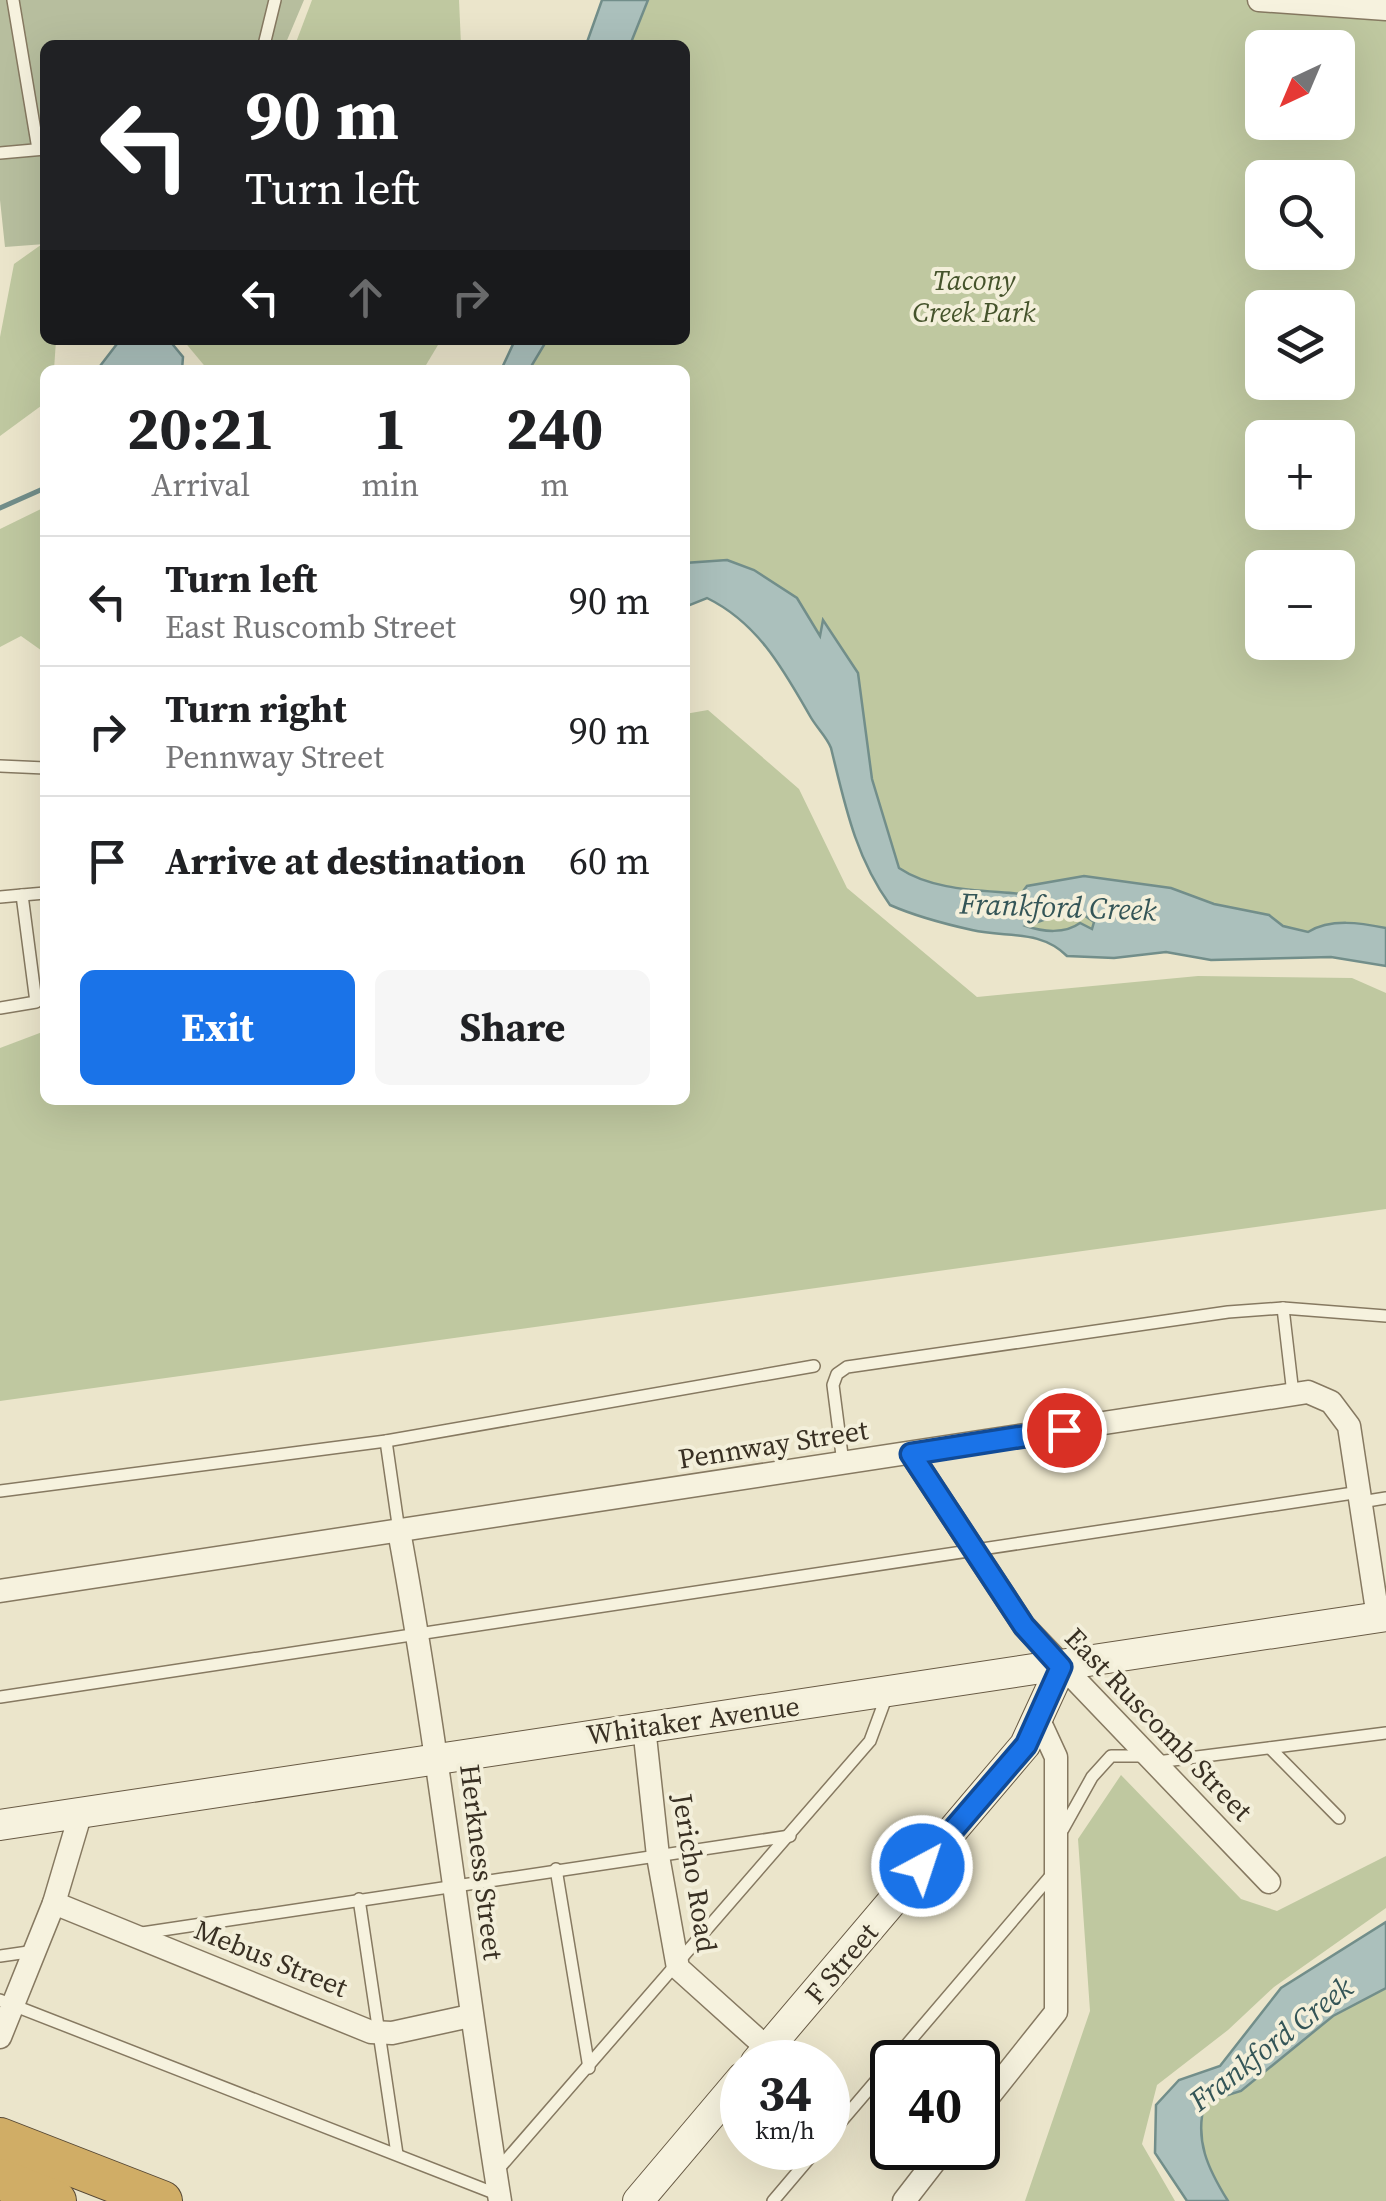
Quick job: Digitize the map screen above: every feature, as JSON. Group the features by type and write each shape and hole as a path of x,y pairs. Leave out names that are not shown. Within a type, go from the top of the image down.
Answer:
{"highway":[{"path":"0,2138 162,2201"},
{"path":"0,2179 56,2201"}],"main road":[{"name":"Whitaker Avenue","path":"0,1825 1382,1617"},
{"name":"F Street","path":"776,2040 1026,1745 1061,1667"},
{"path":"638,2201 720,2104"}],"street":[{"path":"1260,0 1386,8"},
{"name":"Pennway Street","path":"0,1590 1293,1394 1318,1395 1343,1414 1350,1426 1382,1617"},
{"name":"East Ruscomb Street","path":"911,1454 1024,1626 1270,1882"},
{"name":"Herkness Street","path":"399,1532 439,1758 470,2016 498,2190"},
{"path":"1000,2082 1056,2012 1056,1756 1038,1718"},
{"name":"Jericho Road","path":"644,1727 658,1856 678,1968 747,2040"},
{"path":"0,2036 6,2003 54,1904 81,1812"},
{"name":"Mebus Street","path":"54,1904 380,2032"},
{"path":"380,2032 470,2016"},
{"path":"904,2201 928,2170"}],"lane":[{"path":"13,0 40,139"},
{"path":"265,40 275,0"},
{"path":"0,153 40,149"},
{"path":"0,766 40,768"},
{"path":"0,897 40,893"},
{"path":"0,1008 36,1002 22,895"},
{"path":"843,1464 833,1386 837,1374 847,1367 1228,1312 1283,1308 1386,1316"},
{"path":"1283,1308 1293,1394"},
{"path":"0,1491 386,1441 814,1366"},
{"path":"386,1441 399,1532"},
{"path":"0,1697 973,1548 1360,1497 1386,1498"},
{"path":"6,2003 498,2190 588,2068 870,1741 888,1692"},
{"path":"850,2110 1056,1858 1070,1811 1111,1756 1152,1760 1386,1733"},
{"path":"1270,1748 1340,1818"},
{"path":"134,1934 790,1836"},
{"path":"556,1869 588,2068"},
{"path":"359,1898 396,2154"},
{"path":"0,1956 34,1951"},
{"path":"772,2201 799,2170"}],"green space":[{"path":"0,0 304,0 287,40 40,40 40,244 5,247 0,200"},
{"path":"312,0 459,0 461,40 297,40"},
{"name":"Tacony Creek Park","path":"617,0 1386,0 1386,959 1160,943 1104,950 893,895 777,608 690,579 690,365 513,365 524,345 690,345 690,40 601,40"},
{"path":"40,246 40,345 56,345 54,365 40,365 40,407 0,436 0,337 14,264"},
{"path":"187,345 438,345 426,365 204,365"},
{"path":"40,509 40,649 21,636 0,647 0,529"},
{"path":"708,710 799,789 847,888 977,997 1198,976 1352,978 1386,993 1386,1209 0,1401 0,1048 40,1033 40,1105 690,1105 690,713"},
{"path":"1121,1775 1241,1899 1277,1911 1386,1856 1386,1908 1274,1987 1228,2030 1157,2085 1142,2144 1175,2201 1025,2201 1090,2011 1078,1839"},
{"path":"1386,1948 1386,2201 1208,2201 1169,2127"}],"water":[{"path":"602,0 648,0 632,40 588,40"},
{"path":"116,345 173,345 183,357 182,365 101,365"},
{"path":"513,345 544,345 532,365 503,365"},
{"name":"Frankford Creek","path":"727,560 754,570 797,598 820,636 823,620 858,673 872,779 899,868 912,876 942,885 1021,894 1027,886 1084,876 1171,888 1214,904 1269,915 1283,926 1308,932 1336,923 1386,928 1386,966 1331,957 1211,960 1166,952 1114,958 1067,956 1057,947 1034,938 962,928 890,905 860,849 827,740 768,649 741,620 707,598 690,605 690,563","holes":["1075,909 1094,922 1092,929 1080,923 1054,931 1026,926"]},
{"name":"Frankford Creek","path":"1386,1922 1386,1988 1333,2016 1241,2091 1205,2102 1202,2142 1214,2177 1228,2201 1187,2201 1155,2153 1156,2105 1179,2080 1220,2066 1281,1988"}],"waterway":[{"path":"0,508 40,490"}],"route":[{"path":"922,1866 1026,1745 1061,1667 1024,1626 911,1454 1064,1430"}]}
